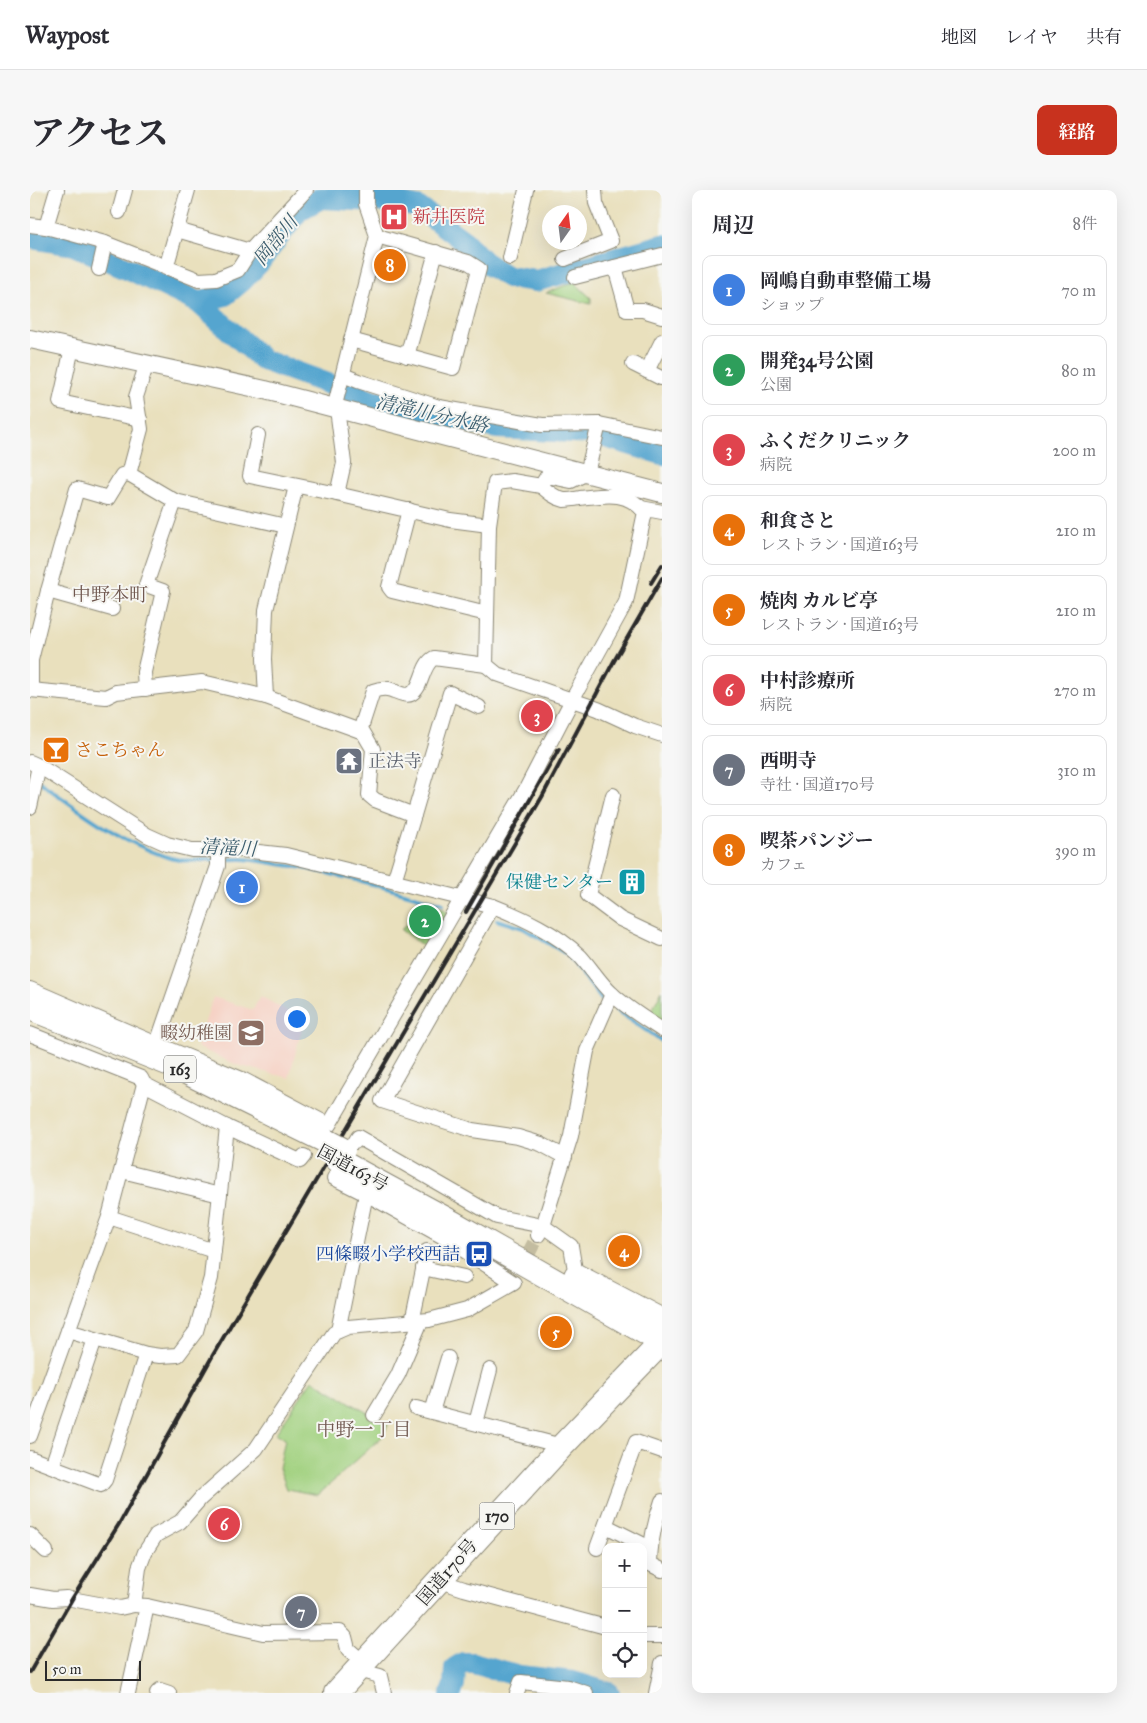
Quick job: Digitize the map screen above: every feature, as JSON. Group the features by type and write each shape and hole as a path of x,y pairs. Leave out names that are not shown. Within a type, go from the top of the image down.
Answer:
{"highway":[{"name":"国道163号","path":"30,1008 170,1064 662,1321"},
{"name":"国道163号","path":"30,1022 117,1053 228,1104 331,1147 449,1230 662,1342"},
{"name":"国道170号","path":"336,1693 440,1581 478,1536 662,1342"}],"street":[{"path":"46,227 57,190"},
{"path":"118,212 125,190"},
{"path":"166,268 188,190"},
{"path":"30,225 46,227 105,243 199,280 216,279 238,270 250,251 306,190"},
{"path":"510,258 526,190"},
{"path":"565,259 611,241 596,203 595,190"},
{"path":"337,494 344,463 336,404 377,236 366,196"},
{"path":"177,230 250,251"},
{"path":"351,340 453,368 479,269 468,262 377,236"},
{"path":"99,269 105,243"},
{"path":"407,356 436,252"},
{"path":"575,277 662,255"},
{"path":"615,267 627,310 643,310 662,316"},
{"path":"30,339 336,404 662,493"},
{"path":"648,371 662,341"},
{"path":"72,348 60,402 140,419"},
{"path":"129,474 141,429 136,397 147,363"},
{"path":"633,364 661,378"},
{"path":"342,379 358,381 439,408 542,424 598,424 662,437"},
{"path":"587,473 598,424"},
{"path":"258,435 250,476 450,520 489,525"},
{"path":"541,486 547,476 571,481 587,473"},
{"path":"286,526 176,502 129,474 122,476 108,498 77,489 32,644 31,690 106,697 116,692 202,682 266,696 363,732 373,748 369,795 375,800 414,815"},
{"path":"128,1693 140,1606 139,1568 146,1552 156,1535 180,1522 201,1498 256,1449 334,1333 348,1327 416,1321 467,1310 516,1279 449,1230 334,1178 331,1147 462,898 526,789 626,602 645,512 626,497 610,494 565,500 553,496 541,486 512,481 495,483 489,525 486,665"},
{"path":"266,696 264,659 266,610 296,486"},
{"path":"145,689 144,672 163,591 146,585 176,502"},
{"path":"641,508 662,512"},
{"path":"409,510 389,587 392,591 487,614"},
{"path":"48,591 112,609"},
{"path":"360,730 372,691 381,688 411,694 416,688 428,662 434,658 486,665 497,674 598,709 635,726 662,735"},
{"path":"394,880 450,693 478,707"},
{"path":"30,806 36,771 153,838 167,844 218,858 242,850 286,855 394,880 493,906 518,916 556,937 579,955 612,994 662,1030"},
{"path":"613,795 588,895 620,919 662,939"},
{"path":"156,1047 218,858"},
{"path":"493,906 382,1101 472,1130 518,1137 541,1144 565,1157"},
{"path":"30,989 156,1047 244,1080 331,1147"},
{"path":"540,1231 571,1136 587,1052 612,994"},
{"path":"30,1034 143,1078 226,1127 300,1161 358,1137 497,1217 540,1231 571,1246 576,1276"},
{"path":"30,1436 109,1217 122,1171 143,1078"},
{"path":"68,1331 146,1354 160,1356 178,1355 196,1331 211,1278 226,1127"},
{"path":"122,1171 220,1195"},
{"path":"338,1331 366,1194"},
{"path":"109,1217 214,1251"},
{"path":"374,1415 398,1375 416,1321 426,1251"},
{"path":"423,1268 464,1277"},
{"path":"52,1466 95,1339"},
{"path":"30,1458 101,1486 105,1480 146,1354"},
{"path":"432,1412 448,1358"},
{"path":"476,1423 490,1370"},
{"path":"416,1408 562,1446"},
{"path":"596,1548 606,1526 636,1442 662,1451"},
{"path":"662,1501 657,1514 650,1548 650,1564 662,1570"},
{"path":"606,1526 650,1548"},
{"path":"30,1535 46,1551"},
{"path":"440,1581 602,1626"},
{"path":"30,1595 53,1599 66,1598 120,1608 140,1606 263,1633 340,1632 345,1637 348,1650 360,1666 380,1676 384,1693"},
{"path":"647,1636 662,1636"},
{"path":"656,1693 662,1663"},
{"path":"517,1693 521,1682 568,1687 586,1693"},
{"path":"156,1693 160,1690 169,1693"}],"shaded area":[{"name":"畷幼稚園","path":"260,996 304,1020 289,1078 237,1065 197,1047 213,997 253,1010"}],"green space":[{"path":"574,282 591,298 591,304 546,293"},
{"path":"424,904 444,909 448,913 426,948 401,930"},
{"path":"662,990 662,1024 649,1016"},
{"path":"312,1380 388,1425 382,1437 318,1495 287,1489 279,1468 285,1439 276,1433"}],"waterway":[{"name":"岡部川","path":"198,302 225,295 242,281 258,264 299,210 321,198 392,202 418,207 465,242 484,262 508,277 536,281 662,245"},
{"name":"清滝川分水路","path":"30,238 73,245 131,270 198,302 263,360 391,407 497,428 592,433 662,454"},
{"name":"清滝川","path":"40,782 116,834 167,857 184,860 243,859 292,866 349,878 443,904"},
{"name":"清滝川","path":"497,920 523,928 568,955 602,1000"},
{"name":"清滝川","path":"616,1010 662,1041"},
{"path":"451,1693 454,1685 455,1668 463,1663 473,1663 520,1676 573,1682 609,1693"}],"tunnel":[{"path":"518,1274 538,1235"}],"railway":[{"path":"651,583 662,565"},
{"path":"30,1672 72,1599 119,1524 213,1355 542,797 614,661 662,578"},
{"path":"466,912 559,749"}],"place":[{"name":"新井医院","path":"394,217"},
{"name":"喫茶パンジー","path":"390,265"},
{"name":"ふくだクリニック","path":"537,716"},
{"name":"さこちゃん","path":"56,750"},
{"name":"正法寺","path":"349,761"},
{"name":"保健センター","path":"632,882"},
{"name":"岡嶋自動車整備工場","path":"242,887"},
{"name":"開発34号公園","path":"425,921"},
{"name":"畷幼稚園","path":"251,1033"},
{"name":"和食さと","path":"624,1251"},
{"name":"四條畷小学校西詰","path":"479,1254"},
{"name":"焼肉 カルビ亭","path":"556,1332"},
{"name":"中村診療所","path":"224,1524"},
{"name":"西明寺","path":"301,1612"}],"district":[{"name":"中野本町","path":"110,594"},
{"name":"中野一丁目","path":"364,1429"}]}
